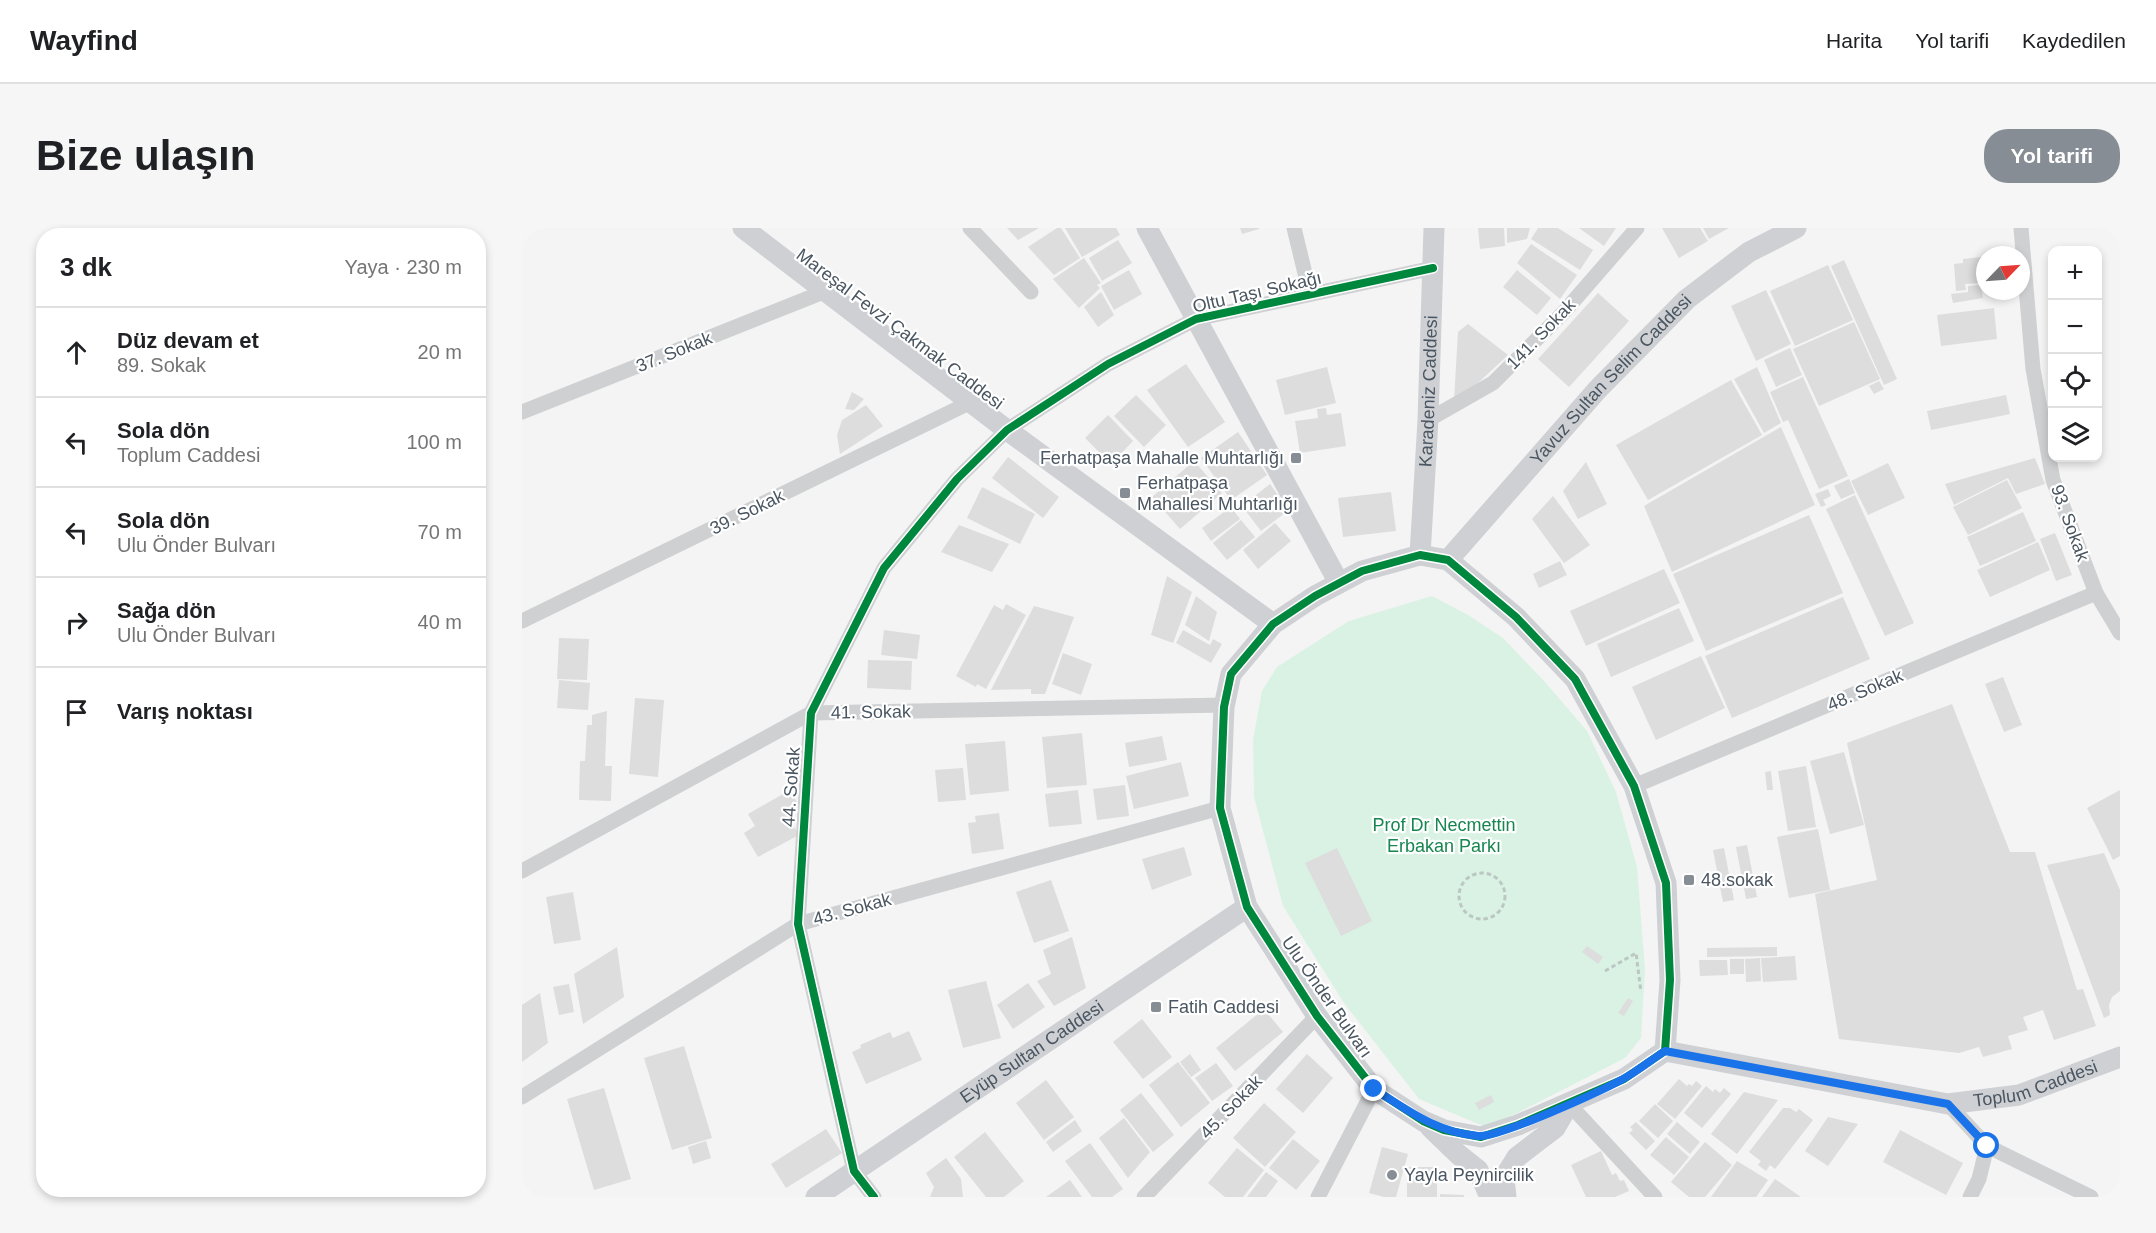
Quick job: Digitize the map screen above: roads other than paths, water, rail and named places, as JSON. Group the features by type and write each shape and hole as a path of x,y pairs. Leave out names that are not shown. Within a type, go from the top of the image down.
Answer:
{"street":[{"name":"Mareşal Fevzi Çakmak Caddesi","path":"743,228 1007,430 1273,624"},
{"path":"970,228 1031,292"},
{"path":"1147,228 1339,583"},
{"path":"1294,228 1310,294"},
{"name":"Karadeniz Caddesi","path":"1420,555 1428,420 1434,228"},
{"name":"141. Sokak","path":"1428,420 1493,383 1564,312 1637,228"},
{"name":"Yavuz Sultan Selim Caddesi","path":"1448,560 1598,389 1687,299 1749,252 1796,228"},
{"name":"93. Sokak","path":"2021,228 2033,369 2053,480 2096,593 2120,633"},
{"name":"Oltu Taşı Sokağı","path":"1007,430 1108,364 1196,319 1433,268"},
{"name":"37. Sokak","path":"522,412 826,291"},
{"name":"39. Sokak","path":"522,621 971,402"},
{"name":"44. Sokak","path":"874,1197 854,1171 798,924 811,713 884,568 957,479 1007,430"},
{"name":"Ulu Önder Bulvarı","path":"1420,555 1448,560 1516,617 1575,679 1634,786 1665,883 1670,981 1665,1051 1624,1079 1518,1125 1481,1137 1444,1130 1423,1120 1374,1089 1317,1016 1247,907 1220,808 1225,705 1231,674 1273,624 1314,596 1362,571 1420,555"},
{"name":"48. Sokak","path":"1634,786 2096,593"},
{"name":"41. Sokak","path":"522,871 811,713 1225,705"},
{"name":"43. Sokak","path":"522,1097 798,924 1220,808"},
{"name":"Eyüp Sultan Caddesi","path":"816,1197 1247,907"},
{"name":"45. Sokak","path":"1144,1197 1317,1016"},
{"name":"Toplum Caddesi","path":"1665,1051 1948,1104 2019,1095 2120,1057"},
{"path":"1318,1197 1374,1089"},
{"path":"1506,1197 1504,1178 1517,1157 1555,1128 1569,1104 1655,1197"},
{"path":"1948,1104 1987,1146 2091,1197"},
{"path":"1423,1120 1478,1170 1490,1197"},
{"path":"1970,1197 1979,1179 1987,1146"}],"place":[{"name":"Ferhatpaşa Mahalle Muhtarlığı","path":"1296,458"},
{"name":"Ferhatpaşa Mahallesi Muhtarlığı","path":"1125,493"},
{"name":"48.sokak","path":"1689,880"},
{"name":"Fatih Caddesi","path":"1156,1007"},
{"name":"Yayla Peynircilik","path":"1392,1175"}],"park label":[{"name":"Prof Dr Necmettin Erbakan Parkı","path":"1444,835"}]}
